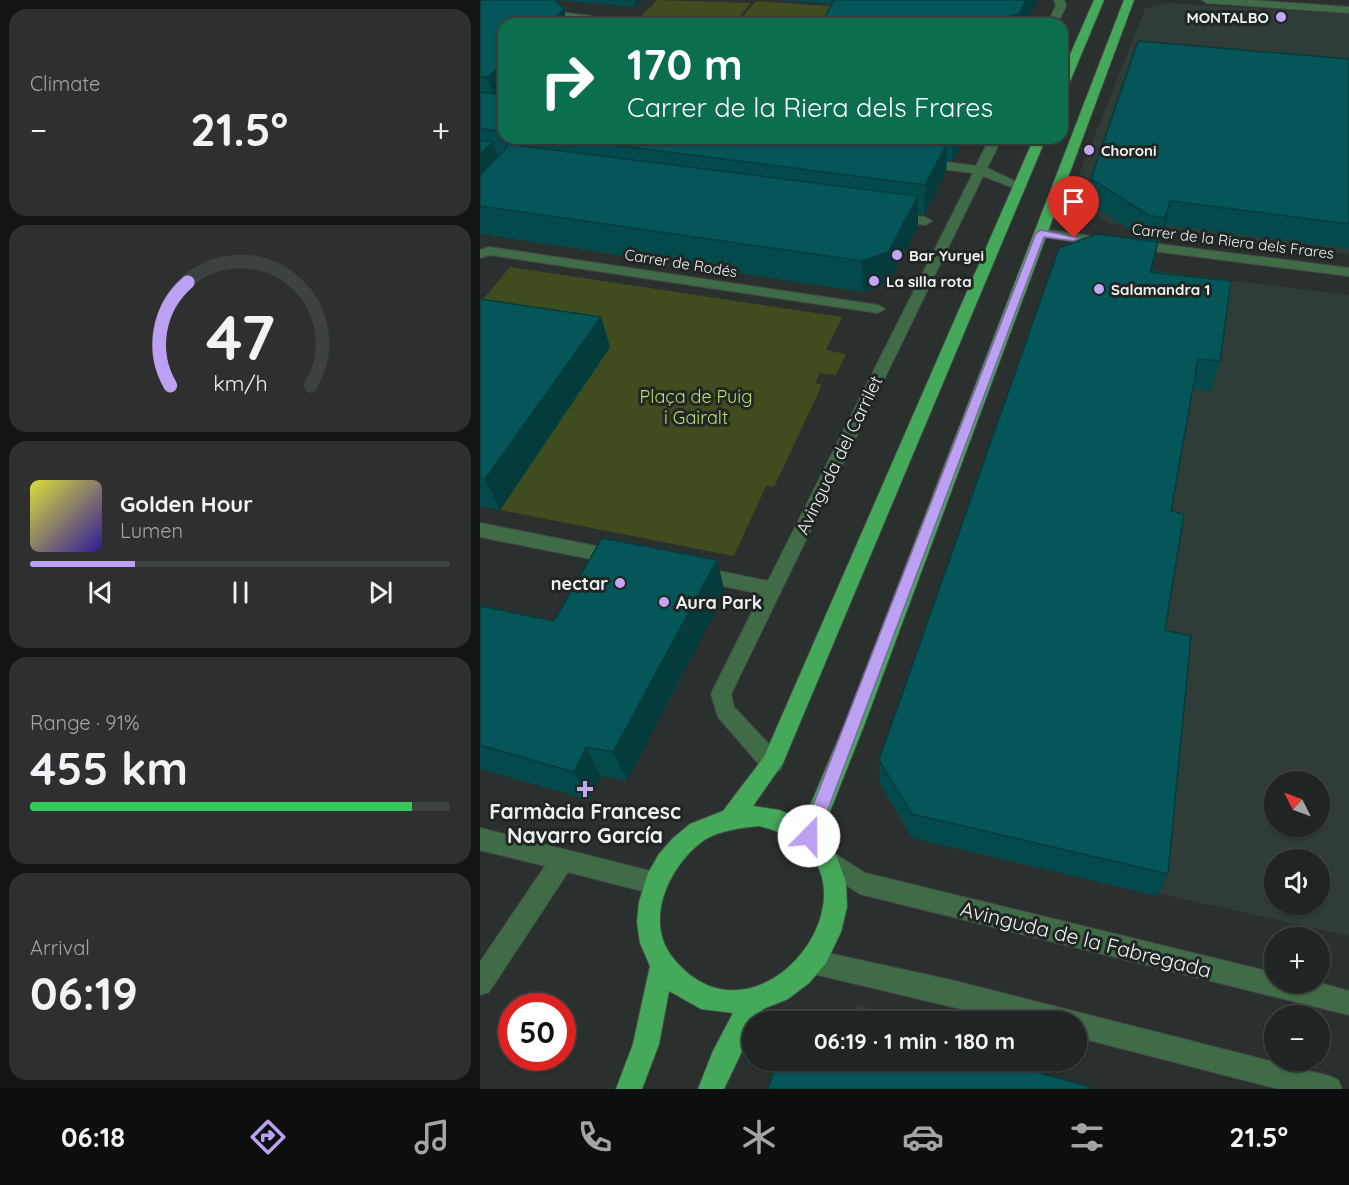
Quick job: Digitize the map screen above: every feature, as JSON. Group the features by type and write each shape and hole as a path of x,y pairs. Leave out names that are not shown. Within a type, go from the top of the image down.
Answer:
{"main road":[{"path":"1068,72 1099,0"},
{"path":"809,836 1129,0"},
{"path":"731,818 772,763 1037,144"},
{"path":"759,816 786,822 809,836 828,861 835,876 837,892 832,928 814,962 784,988 754,1001 707,1000 682,987 662,967 652,948 648,919 654,883 670,857 698,832 731,818 759,816"},
{"path":"629,1089 646,1044 662,967"},
{"path":"711,1089 722,1060 754,1001"}],"street":[{"path":"1055,18 1061,6 1059,0"},
{"path":"1207,0 1349,10"},
{"path":"531,12 587,18"},
{"name":"Avinguda del Carrilet","path":"772,763 724,711 721,694 993,144"},
{"path":"910,162 980,170 1019,186"},
{"path":"878,214 925,220"},
{"name":"Carrer de la Riera dels Frares","path":"1041,233 1349,272"},
{"name":"Carrer de Rodés","path":"480,254 489,251 878,309"},
{"path":"480,530 635,561"},
{"path":"679,570 773,589"},
{"path":"480,839 654,883"},
{"path":"480,983 563,860"},
{"name":"Avinguda de la Fabregada","path":"828,861 860,883 1349,1003"},
{"path":"814,962 951,992 1024,1011"},
{"path":"1087,1027 1329,1089"}],"shaded area":[{"path":"1169,3 1349,14 1349,254 1111,224 1069,200 1145,9"},
{"path":"1093,263 1349,295 1349,936 1330,932 1330,927 1309,927 912,838 880,784"},
{"path":"860,1005 880,1011 853,1011"}],"green space":[{"path":"657,0 751,3 738,18 640,18"},
{"path":"756,1 842,7 835,18 741,18"},
{"name":"Plaça de Puig i Gairalt","path":"510,267 842,317 826,350 846,354 836,375 820,373 815,383 822,385 774,487 766,486 734,556 500,510 556,426 480,303"}],"building":[{"path":"480,0 555,0 564,9 554,18 498,18 498,68 487,77 480,77"},
{"path":"834,0 1026,0 1019,14 1002,18 824,18"},
{"path":"1138,41 1349,59 1349,224 1170,201 1165,218 1150,216 1091,179"},
{"path":"480,92 498,94 498,130 480,129"},
{"path":"480,140 493,142 480,154"},
{"path":"507,144 918,196 888,252 862,261 480,206 480,175 506,149"},
{"path":"607,144 946,144 925,185"},
{"path":"1097,234 1158,242 1150,272 1231,281 1220,361 1198,359 1171,511 1184,514 1165,630 1191,636 1168,874 912,814 879,760 1059,248"},
{"path":"480,299 601,317 485,479 480,478"},
{"path":"602,538 717,560 613,752 586,747 574,772 480,745 480,606 554,621"},
{"path":"774,1071 1033,1071 1097,1089 768,1089"}],"place":[{"name":"MONTALBO","path":"1281,17"},
{"name":"Choroni","path":"1089,150"},
{"name":"Bar Yuryei","path":"897,255"},
{"name":"La silla rota","path":"874,281"},
{"name":"Salamandra 1","path":"1099,289"},
{"name":"nectar","path":"620,583"},
{"name":"Aura Park","path":"664,602"},
{"name":"Farmàcia Francesc Navarro García","path":"585,789"}],"route":[{"path":"809,836 855,723 1041,233 1074,238"}]}
